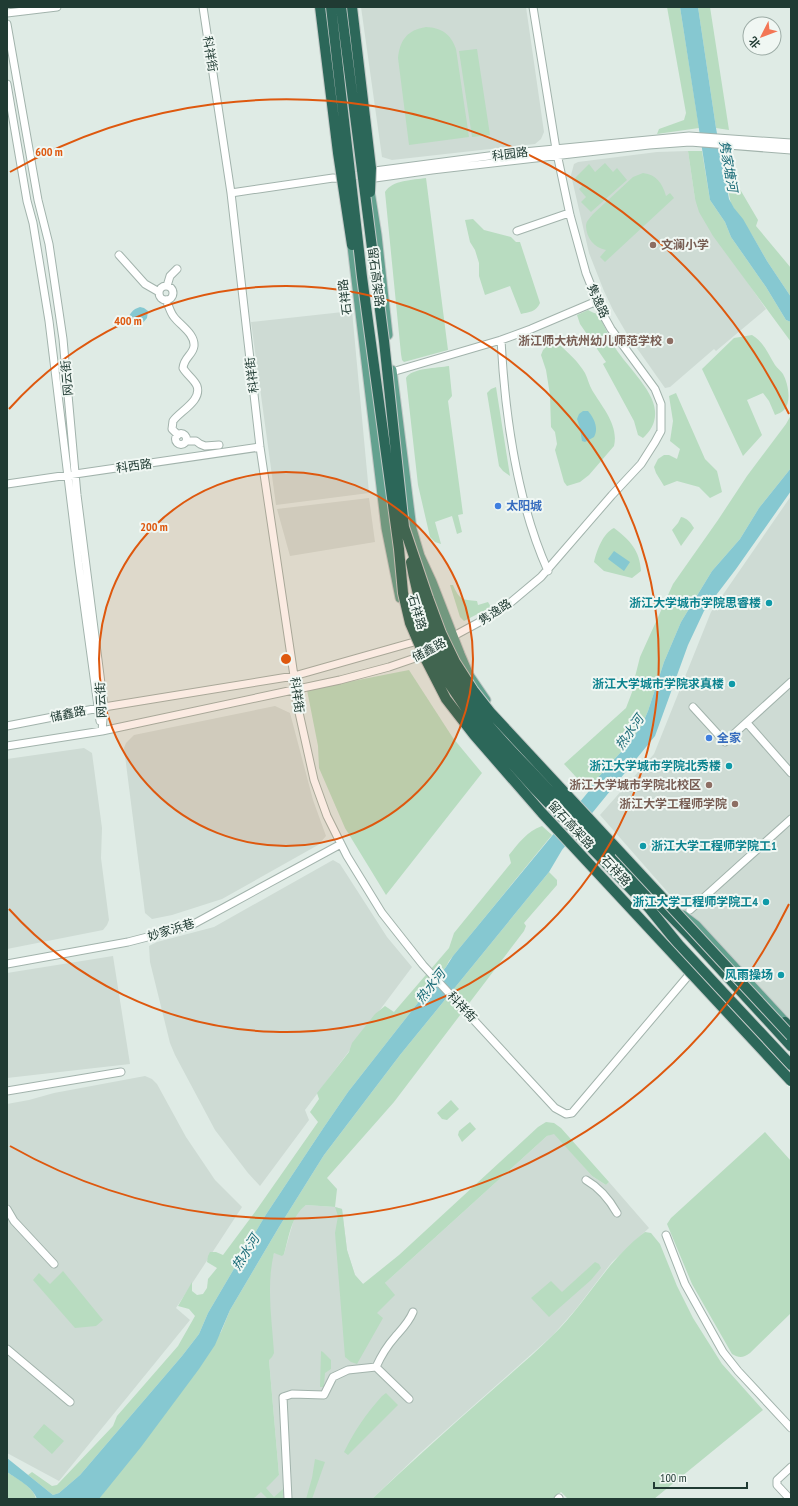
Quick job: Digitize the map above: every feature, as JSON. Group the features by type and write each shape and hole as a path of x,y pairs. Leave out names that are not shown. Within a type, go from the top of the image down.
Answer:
{"highway":[{"path":"320,7 338,153 360,302 386,506 403,593"},
{"name":"留石高架路","path":"331,7 362,277 403,593 410,623 426,660 446,699 474,735 542,813 791,1081"},
{"name":"留石高架路","path":"341,7 384,341 404,527 416,589 428,627 443,660 467,698 492,730 607,857 679,945 791,1065"},
{"path":"352,7 371,168 368,216"},
{"name":"留石高架路","path":"404,527 442,633 455,662 473,690 491,713 791,1036"},
{"name":"留石高架路","path":"398,549 409,596 422,632 436,664 475,722 533,787 690,936 791,1046"},
{"path":"690,936 719,961 740,984 761,996"},
{"path":"679,945 736,1028"},
{"path":"767,1062 791,1078"}],"main road":[{"name":"石祥路","path":"326,7 346,179 356,286 386,528 405,622 442,698 470,736 646,919 667,952 791,1088"},
{"name":"石祥路","path":"346,7 377,235 392,372 412,529 420,556 432,582 452,637 469,675 518,745 660,895 696,925 789,1027"}],"street":[{"path":"7,13 57,7"},
{"name":"科祥街","path":"203,7 231,194 260,447 294,676 294,690 314,780 327,816 341,844 382,913 423,965 555,1108 566,1114 572,1113 688,976"},
{"name":"隽逸路","path":"452,637 487,618 533,586 548,571 612,495 641,464 661,431 661,404 655,389 612,329 597,301 586,273 569,213 556,152 533,7"},
{"name":"网云街","path":"7,24 38,200 49,244 63,338 71,475"},
{"name":"网云街","path":"7,84 27,201 33,223 49,321 71,475 102,731"},
{"name":"科园路","path":"231,194 333,178 346,179 432,170 556,152 649,145 696,139 791,143"},
{"name":"科园路","path":"722,141 791,150"},
{"path":"517,231 569,213"},
{"path":"119,255 145,284 159,292 161,298 166,300 174,317 191,335 194,343 193,350 185,359 184,368 197,386 197,395 173,421 172,429 178,435 176,438 178,444 184,444 187,441 196,441 205,446 219,445"},
{"path":"159,292 167,286 170,276 177,269"},
{"path":"166,300 171,298 173,294 172,290 167,286"},
{"path":"392,372 501,340 597,301"},
{"path":"501,340 503,376 520,485 536,546 548,571"},
{"name":"科西路","path":"7,484 260,447"},
{"name":"储鑫路","path":"7,726 100,707 294,676 414,642 452,637"},
{"name":"储鑫路","path":"7,746 102,731 340,680 389,667 421,656 452,637"},
{"path":"693,707 725,742 791,682"},
{"path":"747,723 791,773"},
{"path":"690,910 791,819"},
{"name":"妙家浜巷","path":"7,964 128,942 190,926 341,844"},
{"path":"7,1091 121,1072"},
{"path":"586,1180 596,1186 610,1200 617,1213"},
{"path":"7,1209 14,1221 54,1264"},
{"path":"666,1235 685,1284 723,1352 738,1371 791,1428"},
{"path":"376,1367 383,1353 394,1338 409,1322 413,1312"},
{"path":"7,1350 70,1402"},
{"path":"376,1367 409,1399"},
{"path":"288,1499 283,1397 292,1394 324,1395 333,1377 348,1370 376,1367"},
{"path":"785,1497 777,1484 777,1480 791,1467"}],"shaded area":[{"path":"361,7 526,7 544,132 541,139 535,144 392,160 382,157"},
{"name":"文澜小学","path":"688,151 695,199 741,273 766,309 716,351 714,349 670,387 665,388 627,334 604,291 589,253 571,175 574,164 578,162 657,152"},
{"path":"352,311 369,493 276,505 251,322"},
{"name":"浙江大学城市学院北校区","path":"791,496 791,1022 672,897 600,815 654,754 711,612"},
{"path":"369,498 375,542 290,556 277,509"},
{"path":"275,706 290,713 313,800 326,836 318,845 222,899 172,915 152,919 145,913 124,748 126,743 134,735"},
{"path":"84,748 92,753 102,828 101,858 109,920 103,930 7,949 7,759"},
{"path":"333,860 340,864 387,937 412,967 305,1110 309,1120 260,1186 248,1173 215,1130 175,1055 170,1043 150,962 149,946 157,942 214,927"},
{"path":"113,956 130,1064 7,1078 7,973"},
{"path":"145,1076 152,1079 157,1084 186,1137 215,1180 242,1207 176,1308 190,1320 59,1481 7,1453 7,1104 54,1093"},
{"path":"554,1133 592,1176 606,1185 609,1182 649,1228 612,1262 576,1309 553,1335 420,1453 372,1499 253,1499 279,1475 269,1360 269,1288 271,1264 274,1253 284,1254 294,1219 299,1210 306,1205 335,1207 342,1209 347,1250 355,1275 363,1284 385,1283 547,1136"}],"green space":[{"path":"667,7 680,7 699,128 657,134 659,129 684,120 686,113"},
{"path":"698,7 710,7 729,130 716,128"},
{"path":"426,27 441,30 449,36 456,49 469,137 409,145 398,58 403,41 409,33 419,28"},
{"path":"477,49 490,135 472,137 459,51"},
{"path":"688,151 702,151 710,200 725,222 731,237 766,287 786,320 791,322 791,342 713,236 699,212 695,199"},
{"path":"720,152 730,153 734,179 758,220 756,226 791,268 791,297 731,204"},
{"path":"605,163 613,172 617,168 627,180 591,212 581,202 586,197 579,189 582,186 575,178 589,164 595,172"},
{"path":"643,173 648,174 658,180 663,187 666,196 670,193 674,198 605,262 600,257 606,250 594,244 587,234 586,226 588,220 633,177"},
{"path":"426,178 448,350 404,362 401,354 385,192 388,188 398,183"},
{"path":"473,219 484,230 511,237 516,242 520,242 540,303 534,310 521,314 510,286 485,295 479,276 479,263 475,250 470,242 465,220"},
{"path":"588,310 597,314 611,341 644,385 653,403 655,411 654,423 643,438 638,435 634,421 603,364 606,362 580,324 577,315"},
{"path":"752,335 763,345 775,365 783,374 788,387 789,397 784,410 775,415 769,401 763,393 747,400 762,435 743,456 702,369 734,338"},
{"path":"558,343 576,361 585,373 591,388 609,416 615,438 614,446 589,475 580,482 567,486 564,482 555,450 557,444 555,432 551,427 550,395 546,370 541,355 543,350 549,344"},
{"path":"449,366 452,396 448,401 463,514 458,515 462,532 457,534 452,516 435,522 441,544 435,542 430,537 418,485 406,378 413,372 419,370"},
{"path":"496,387 510,476 499,466 487,393"},
{"path":"676,393 705,459 717,471 722,492 710,498 699,487 677,481 664,486 654,467 658,459 664,455 669,455 677,459 680,449 670,441 673,421 669,396"},
{"path":"791,415 791,468 759,508 740,539 712,571 681,622 664,662 642,725 629,743 594,782 589,791 564,764 626,708 634,687 640,657 673,584"},
{"path":"681,517 689,521 694,528 681,546 672,530"},
{"path":"614,528 633,546 639,558 641,571 632,578 604,571 594,562 604,538 610,530"},
{"path":"450,585 453,585 459,596 462,598 477,601 478,605 488,602 491,607 464,621 460,617"},
{"path":"409,670 453,738 482,773 386,895 345,828 319,768 318,746 307,690"},
{"path":"542,826 552,835 449,961 446,967 348,1092 265,1216 208,1313 199,1334 80,1475 59,1493 53,1495 28,1475 32,1472 52,1486 57,1485 113,1426 117,1416 178,1346 195,1316 189,1309 178,1306 192,1282 192,1291 197,1295 203,1294 207,1288 208,1279 217,1268 207,1262 210,1252 216,1252 223,1255 318,1122 310,1112 319,1099 317,1093 349,1052 352,1043 375,1014 385,1006 394,1012 449,948 454,933 511,863 509,855 528,834"},
{"path":"549,872 557,880 557,885 524,923 526,926 524,931 394,1102 327,1178 337,1189 335,1207 306,1205 297,1215 291,1227 284,1254 282,1256 274,1253 270,1278 270,1303 274,1353 269,1360 279,1475 266,1488 274,1497 283,1489 283,1499 268,1499 261,1492 253,1499 99,1499 221,1332 230,1310 324,1155 400,1055"},
{"path":"451,1100 459,1109 447,1120 442,1119 437,1113"},
{"path":"470,1122 476,1129 462,1142 458,1135 459,1131"},
{"path":"546,1122 554,1123 561,1128 609,1182 606,1185 592,1176 554,1134 547,1136 385,1283 395,1295 377,1313 383,1318 357,1364 351,1362 345,1357 335,1233 338,1216 335,1207 342,1209 347,1250 355,1275 363,1284 399,1255 538,1127"},
{"path":"765,1132 791,1161 791,1313 750,1353 743,1357 739,1357 732,1354 692,1284 667,1224 671,1218"},
{"path":"645,1232 651,1233 660,1244 677,1286 693,1318 722,1364 763,1410 654,1499 568,1499 561,1492 553,1499 372,1499 552,1336 564,1324 607,1269 631,1243"},
{"path":"595,1262 599,1264 601,1268 591,1280 549,1317 531,1298 551,1281 562,1292"},
{"path":"63,1271 103,1320 96,1326 75,1328 33,1280 39,1273 50,1284"},
{"path":"321,1351 331,1360 331,1369 325,1373 324,1387 320,1387"},
{"path":"386,1393 398,1405 348,1455 344,1452 357,1429 371,1409"},
{"path":"44,1424 64,1441 52,1454 33,1437"},
{"path":"315,1459 325,1462 312,1499 306,1499 312,1478"},
{"path":"7,1472 28,1487 35,1495 36,1499 7,1499"}],"water":[{"path":"680,7 698,7 716,128 729,199 791,297 791,322 786,320 766,287 731,237 725,222 710,200"},
{"path":"140,307 148,311 147,318 141,325 132,326 128,323 129,317 135,309"},
{"path":"583,411 588,411 594,420 596,427 594,437 585,442 582,441 577,419 579,414"},
{"name":"热水河","path":"791,468 791,491 736,569 704,611 688,645 655,736 562,850 549,872 400,1055 324,1155 230,1310 215,1345 199,1369 141,1447 99,1499 37,1499 28,1487 7,1472 7,1458 53,1495 59,1493 80,1475 182,1356 199,1334 208,1313 265,1216 348,1092 453,956 589,791 594,782 629,743 642,725 664,662 681,622 712,571 740,539 759,508"},
{"path":"614,551 630,562 624,571 608,559"}],"place":[{"name":"文澜小学","path":"653,245"},
{"name":"浙江师大杭州幼儿师范学校","path":"670,341"},
{"name":"太阳城","path":"498,506"},
{"name":"浙江大学城市学院思睿楼","path":"769,603"},
{"name":"浙江大学城市学院求真楼","path":"732,684"},
{"name":"全家","path":"709,738"},
{"name":"浙江大学城市学院北秀楼","path":"729,766"},
{"name":"浙江大学城市学院北校区","path":"709,785"},
{"name":"浙江大学工程师学院","path":"735,804"},
{"name":"浙江大学工程师学院工1","path":"643,846"},
{"name":"浙江大学工程师学院工4","path":"766,902"},
{"name":"风雨操场","path":"781,975"}],"water label":[{"name":"隽家塘河","path":"729,166"}]}
